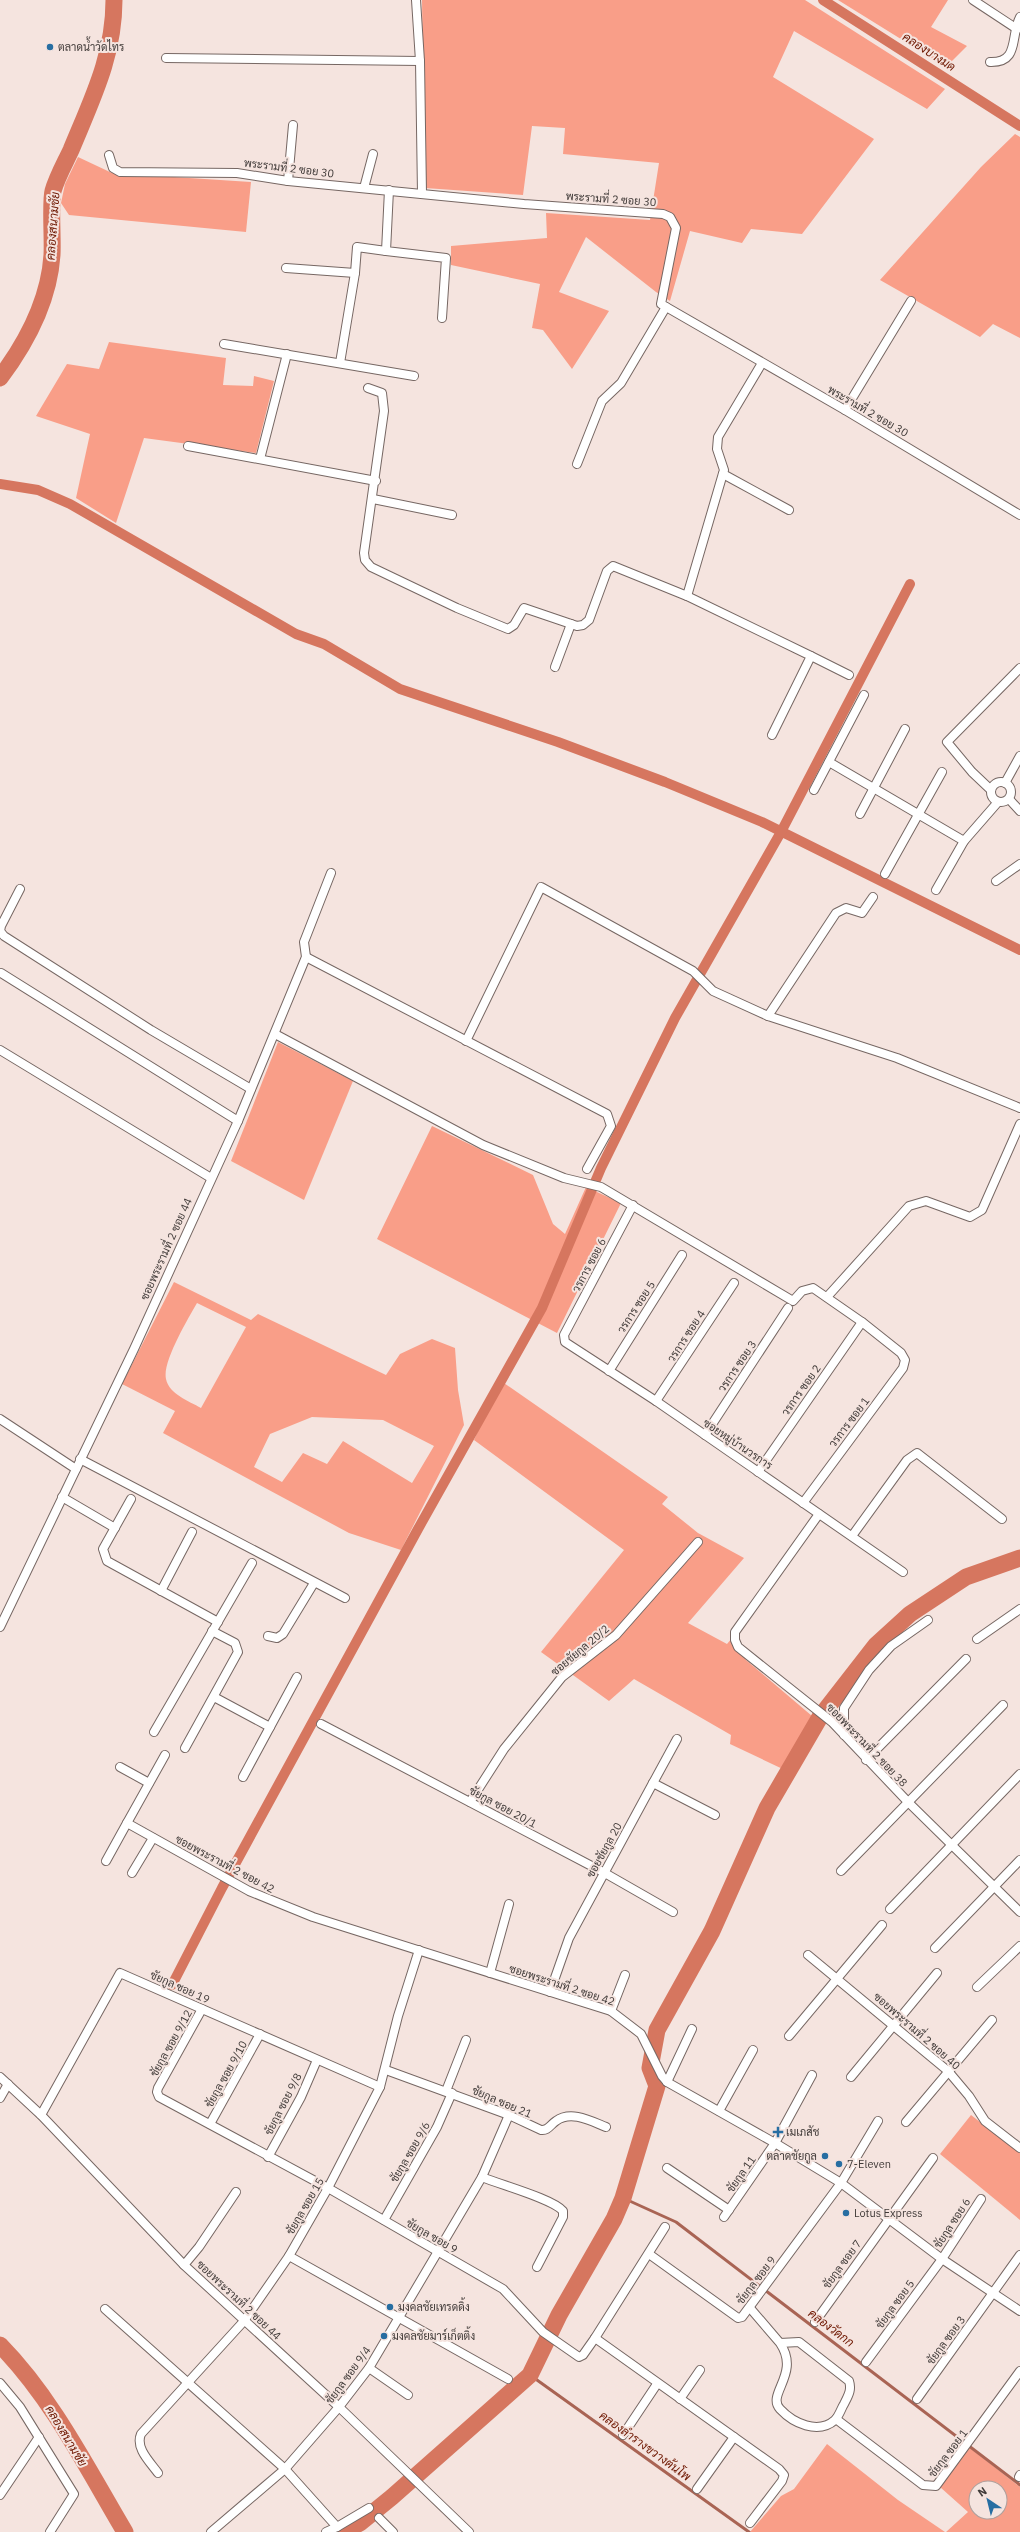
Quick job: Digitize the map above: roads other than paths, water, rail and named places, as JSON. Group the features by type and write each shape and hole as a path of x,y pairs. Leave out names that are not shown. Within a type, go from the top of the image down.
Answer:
{"street":[{"path":"416,0 420,61 422,194"},
{"path":"973,0 1017,29"},
{"path":"990,62 1001,62 1009,57 1020,17"},
{"path":"166,58 420,61"},
{"path":"288,180 293,125"},
{"path":"364,188 373,154"},
{"name":"พระรามที่ 2 ซอย 30","path":"109,155 113,168 120,172 237,173 288,180 422,194 662,214 670,217 676,228 661,304 845,410 1020,515"},
{"path":"386,251 389,190"},
{"path":"340,363 355,273 357,247 446,258 442,318"},
{"path":"286,268 355,273"},
{"path":"845,410 911,301"},
{"path":"577,464 602,401 621,383 666,307"},
{"path":"224,344 414,376"},
{"path":"260,459 287,354"},
{"path":"687,596 723,474 724,464 717,449 718,437 762,363"},
{"path":"368,388 380,391 384,397 376,481 364,553 365,560 371,567 457,608 508,628 514,625 524,608 571,624 583,625 589,620 607,571 613,566 687,596 849,676"},
{"path":"188,446 376,481"},
{"path":"723,474 789,510"},
{"path":"373,499 452,515"},
{"path":"555,667 571,624"},
{"path":"772,735 811,656"},
{"path":"998,802 992,797 991,790 972,772 947,742 1020,668"},
{"path":"814,790 864,695"},
{"path":"860,814 872,787 905,729"},
{"path":"1005,783 1020,756"},
{"path":"829,762 919,813 964,841"},
{"path":"885,874 942,772"},
{"path":"991,790 995,784 1005,783"},
{"path":"1005,783 1011,790 1009,799"},
{"path":"936,890 964,841 998,802 1009,799"},
{"path":"1009,799 1020,811"},
{"path":"996,881 1020,864"},
{"name":"ซอยพระรามที่ 2 ซอย 44","path":"0,1627 134,1349 238,1121 306,957 304,942 331,873"},
{"path":"466,1042 541,887 693,971 713,991 768,1016 924,1068 1020,1108"},
{"path":"20,889 1,926 0,931 4,936 151,1030 251,1089"},
{"path":"768,1016 836,913 846,908 862,913 873,897"},
{"path":"306,957 466,1042 607,1114 611,1126 587,1169"},
{"path":"0,973 238,1121"},
{"path":"275,1034 483,1145 564,1178 601,1187 793,1301 802,1291 813,1288 862,1322"},
{"path":"0,1050 211,1178"},
{"path":"827,1297 909,1206 926,1201 937,1203 970,1217 982,1210 1020,1124"},
{"name":"วรการ ซอย 6","path":"564,1335 633,1206"},
{"name":"วรการ ซอย 5","path":"609,1371 682,1255"},
{"name":"วรการ ซอย 4","path":"656,1401 734,1283"},
{"name":"วรการ ซอย 3","path":"704,1435 788,1308"},
{"name":"วรการ ซอย 1","path":"803,1502 903,1368 904,1360 901,1353 862,1322"},
{"name":"วรการ ซอย 2","path":"758,1472 862,1322"},
{"name":"ซอยหมู่บ้านวรการ","path":"564,1335 565,1342 571,1348 656,1401 903,1572"},
{"path":"0,1419 76,1468"},
{"path":"852,1536 907,1460 917,1453 1002,1519"},
{"path":"80,1459 345,1598"},
{"path":"62,1497 115,1528"},
{"path":"131,1500 103,1549 108,1562 218,1622"},
{"name":"ซอยพระรามที่ 2 ซอย 38","path":"819,1514 735,1632 735,1640 738,1647 767,1672 832,1722 866,1760 1020,1912"},
{"path":"161,1591 192,1532"},
{"name":"ซอยชัยกูล 20/2","path":"470,1802 504,1749 562,1677 616,1635 698,1542"},
{"path":"154,1732 252,1563"},
{"path":"268,1636 277,1638 283,1634 314,1583"},
{"path":"977,1639 1020,1609"},
{"path":"844,1735 844,1708 869,1670 892,1646 928,1620"},
{"path":"185,1748 238,1652 235,1643 212,1631"},
{"path":"866,1760 966,1659"},
{"path":"243,1777 297,1677"},
{"path":"214,1697 270,1727"},
{"path":"841,1871 1004,1705"},
{"name":"ชัยกูล ซอย 20/1","path":"321,1724 603,1872 673,1912"},
{"name":"ซอยชัยกูล 20","path":"550,1992 569,1938 603,1872 677,1739"},
{"path":"106,1861 166,1754"},
{"path":"120,1767 149,1783"},
{"path":"890,1909 953,1846 1020,1774"},
{"path":"653,1783 715,1815"},
{"name":"ซอยพระรามที่ 2 ซอย 42","path":"127,1823 230,1881 260,1896 313,1917 611,2011 641,2034 660,2072 667,2082 776,2143 840,2183 942,2259 1020,2311"},
{"path":"132,1873 153,1838"},
{"path":"935,1948 1020,1860"},
{"path":"490,1973 509,1904"},
{"path":"789,2036 882,1925"},
{"path":"977,1987 1020,1946"},
{"name":"ชัยกูล ซอย 15","path":"158,2473 140,2447 138,2440 141,2434 244,2321 289,2256 328,2188 380,2087 386,2070 398,2016 419,1950"},
{"name":"ซอยพระรามที่ 2 ซอย 40","path":"808,1955 838,1977 893,2026 948,2071 969,2096 985,2121 1020,2148"},
{"name":"ชัยกูล ซอย 19","path":"41,2115 120,1972 380,2087"},
{"path":"851,2077 937,1973"},
{"path":"611,2011 625,1975"},
{"name":"ชัยกูล ซอย 9/12","path":"158,2088 202,2009"},
{"path":"906,2122 992,2020"},
{"path":"667,2082 692,2029"},
{"name":"ชัยกูล ซอย 9/10","path":"210,2124 260,2034"},
{"name":"ชัยกูล ซอย 9/6","path":"384,2220 437,2127 466,2040"},
{"path":"719,2111 753,2050"},
{"name":"ชัยกูล ซอย 9/8","path":"268,2157 301,2097 317,2060"},
{"name":"ชัยกูล ซอย 21","path":"386,2070 509,2115 541,2130 545,2130 564,2117 576,2116 606,2127"},
{"name":"ชัยกูล 11","path":"724,2217 776,2143 812,2075"},
{"name":"ซอยพระรามที่ 2 ซอย 44","path":"0,2077 41,2115 184,2265 339,2407 469,2532"},
{"path":"0,2098 8,2084"},
{"name":"ชัยกูล ซอย 9","path":"158,2088 157,2092 159,2097 328,2188 508,2292 543,2332 558,2344 579,2357 583,2355 595,2338 665,2227"},
{"name":"ชัยกูล ซอย 9/4","path":"211,2532 285,2469 339,2407 369,2368 482,2177 509,2115"},
{"name":"ชัยกูล ซอย 9","path":"649,2254 738,2318 742,2317 769,2283 840,2183 878,2121"},
{"name":"ชัยกูล ซอย 7","path":"815,2322 933,2158"},
{"path":"667,2168 729,2210"},
{"path":"482,2177 503,2187 552,2202 563,2211 563,2217 537,2267"},
{"path":"184,2265 199,2247 236,2192"},
{"name":"ชัยกูล ซอย 6","path":"942,2259 980,2199"},
{"name":"ชัยกูล ซอย 3","path":"917,2399 1020,2255"},
{"path":"289,2256 508,2379"},
{"name":"ชัยกูล ซอย 5","path":"866,2362 942,2259"},
{"path":"750,2308 785,2350 788,2370 776,2396 780,2408 797,2422 810,2427 823,2426 836,2419 851,2392 850,2381 799,2342 780,2343"},
{"path":"105,2309 285,2469 336,2527"},
{"path":"595,2338 657,2384 779,2469 784,2475 782,2481 750,2523"},
{"path":"369,2368 408,2395"},
{"path":"680,2399 700,2370"},
{"name":"ชัยกูล ซอย 1","path":"836,2419 924,2486 936,2486 941,2482 963,2452 1020,2371"},
{"path":"0,2382 39,2438 74,2494 50,2532"},
{"path":"624,2435 657,2384"},
{"path":"697,2489 734,2437"},
{"path":"0,2496 39,2438"},
{"path":"326,2532 369,2508"},
{"path":"379,2518 393,2532"}],"waterway":[{"name":"คลองสนามชัย","path":"0,378 28,335 46,289 52,255 53,191 87,113 106,59 113,20 114,0"},
{"name":"คลองบางมด","path":"823,0 1020,126"},
{"path":"0,484 38,490 70,504 296,634 324,644 400,689 558,742 665,782 762,822 1020,950"},
{"path":"172,1985 222,1888 418,1529 542,1308 601,1168 675,1018 781,832 910,584"},
{"path":"342,2532 360,2523 392,2497 530,2375 559,2315 614,2219 623,2198 657,2086 650,2068 657,2030 712,1931 767,1808 820,1717 876,1645 910,1614 966,1577 1020,1558"},
{"name":"คลองวัดกก","path":"623,2198 676,2222 1020,2485"},
{"name":"คลองสนามชัย","path":"0,2345 36,2388 68,2434 125,2532"},
{"name":"คลองลำรางขวางต้นโพ","path":"530,2375 749,2532"}],"place":[{"name":"ตลาดน้ำวัดไทร","path":"50,47"},
{"name":"เมเภสัช","path":"778,2132"},
{"name":"ตลาดชัยกูล","path":"825,2156"},
{"name":"7-Eleven","path":"839,2164"},
{"name":"Lotus Express","path":"846,2213"},
{"name":"มงคลชัยเทรดดิ้ง","path":"390,2307"},
{"name":"มงคลชัยมาร์เก็ตติ้ง","path":"384,2336"}]}
